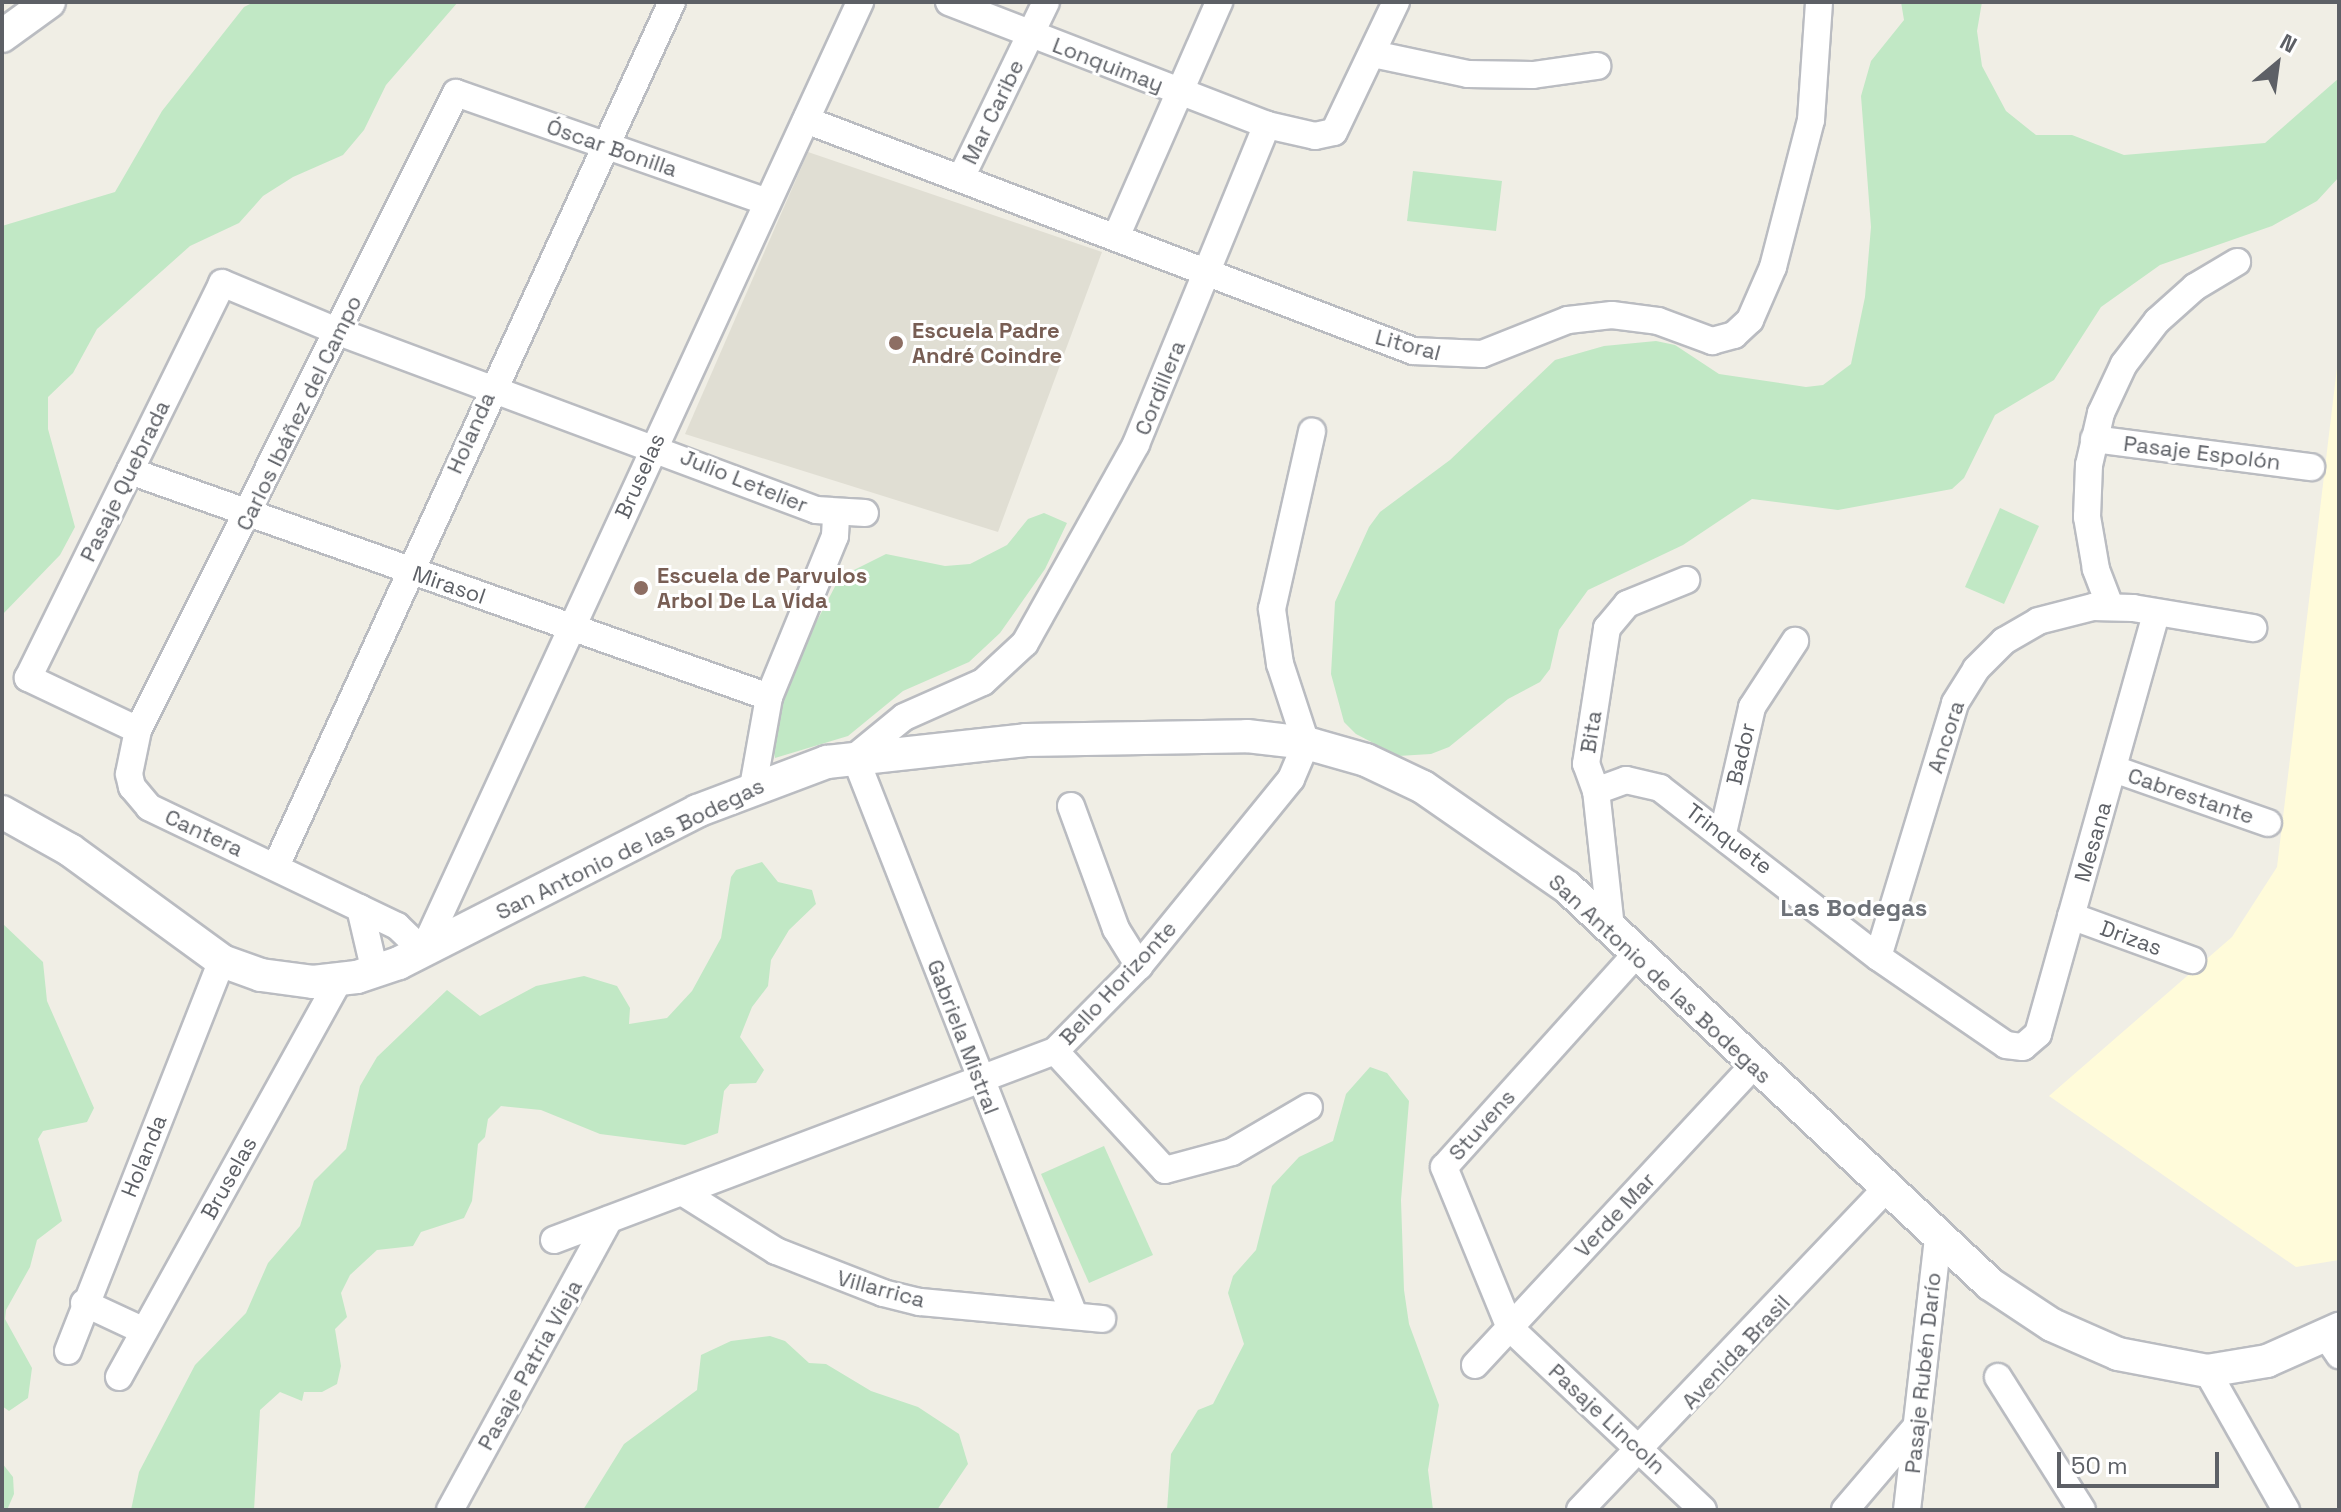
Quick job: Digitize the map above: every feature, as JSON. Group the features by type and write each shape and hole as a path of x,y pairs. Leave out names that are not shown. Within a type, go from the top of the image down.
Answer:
{"street":[{"path":"2,36 49,2"},
{"name":"Holanda","path":"276,866 603,145 672,2"},
{"name":"Bruselas","path":"423,951 860,2"},
{"name":"Lonquimay","path":"949,2 1030,36 1267,125"},
{"name":"Mar Caribe","path":"961,178 1046,2"},
{"path":"1116,237 1219,2"},
{"path":"1267,125 1315,136 1334,132 1396,2"},
{"name":"Litoral","path":"806,120 1430,355 1499,350 1590,316 1658,321 1700,340 1734,335 1750,320 1765,289 1794,199 1816,86 1819,2"},
{"path":"1373,54 1436,69 1490,75 1597,66"},
{"name":"Óscar Bonilla","path":"456,93 767,202"},
{"name":"Carlos Ibáñez del Campo","path":"138,730 249,516 456,93"},
{"name":"Cordillera","path":"855,757 904,717 983,682 1025,643 1136,444 1267,125"},
{"path":"2110,606 2096,569 2087,517 2094,439 2112,388 2139,341 2186,294 2237,262"},
{"name":"Julio Letelier","path":"222,283 339,332 836,514 865,513"},
{"name":"Pasaje Quebrada","path":"138,730 28,678 222,283"},
{"path":"1306,743 1280,664 1272,609 1312,431"},
{"name":"Pasaje Espolón","path":"2094,439 2311,467"},
{"name":"Mirasol","path":"130,471 249,516 769,697"},
{"path":"753,787 769,697 835,536 836,514"},
{"name":"Bita","path":"1611,928 1596,791 1586,764 1607,628 1627,604 1686,580"},
{"name":"Ancora","path":"1878,957 1964,685 1989,655 2021,630 2057,614 2110,606 2253,628"},
{"name":"Mesana","path":"2006,1045 2023,1047 2038,1034 2156,613"},
{"name":"Bador","path":"1723,833 1752,707 1795,641"},
{"name":"Cantera","path":"138,730 129,774 139,798 162,815 276,866 397,926 423,951"},
{"name":"San Antonio de las Bodegas","path":"2,812 70,850 222,961 287,980 339,980 375,972 423,951 753,787 855,757 1058,739 1247,736 1306,743 1366,760 1423,787 1567,887 1990,1284 2052,1325 2118,1354 2207,1371 2267,1361 2335,1340"},
{"name":"Bello Horizonte","path":"554,1240 980,1084 1055,1051 1139,966 1291,779 1306,743"},
{"name":"Gabriela Mistral","path":"855,757 980,1084 1074,1315"},
{"name":"Cabrestante","path":"2114,769 2268,823"},
{"name":"Trinquete","path":"1596,791 1626,780 1649,783 1723,833 1878,957 2006,1045"},
{"path":"1071,806 1116,929 1139,966"},
{"path":"360,908 375,972"},
{"name":"Drizas","path":"2071,916 2192,960"},
{"name":"Stuvens","path":"1510,1328 1444,1167 1637,953"},
{"name":"Holanda","path":"68,1351 84,1303 222,961"},
{"name":"Bruselas","path":"119,1377 339,980"},
{"path":"1055,1051 1165,1170 1232,1152 1309,1107"},
{"name":"Verde Mar","path":"1475,1365 1754,1065"},
{"name":"Avenida Brasil","path":"1580,1510 1642,1451 1886,1189"},
{"name":"Villarrica","path":"682,1192 776,1251 883,1293 920,1302 1102,1319"},
{"name":"Pasaje Patria Vieja","path":"450,1510 609,1220"},
{"name":"Pasaje Rubén Darío","path":"1907,1510 1938,1236"},
{"path":"84,1303 144,1331"},
{"name":"Pasaje Lincoln","path":"1510,1328 1703,1510"},
{"path":"2207,1371 2286,1510"},
{"path":"1998,1377 2082,1510"},
{"path":"1845,1510 1915,1428"}],"shaded area":[{"name":"Escuela Padre André Coindre","path":"808,152 1102,252 998,532 685,434"},
{"path":"2339,351 2339,1260 2296,1267 2049,1096 2232,937 2277,867"}],"green space":[{"path":"254,2 458,2 386,85 364,130 343,155 293,177 263,196 239,223 190,246 97,329 73,373 48,397 48,429 75,527 60,555 2,615 2,226 115,192 162,111 244,7"},
{"path":"1901,2 1982,2 1977,31 1982,66 2006,111 2036,135 2072,135 2124,155 2265,143 2339,78 2339,177 2317,201 2272,226 2160,265 2101,307 2054,380 1995,415 1964,478 1952,489 1838,510 1752,499 1683,545 1588,590 1559,630 1550,669 1540,682 1508,699 1449,747 1431,754 1398,756 1356,734 1344,722 1331,674 1335,602 1369,527 1380,512 1450,460 1555,360 1604,346 1656,341 1675,345 1719,374 1806,387 1823,385 1851,364 1865,297 1871,227 1861,96 1871,61 1904,20"},
{"path":"1413,171 1502,181 1496,231 1407,221"},
{"path":"2000,508 2039,526 2004,604 1965,587"},
{"path":"1044,513 1067,523 1045,569 1000,633 969,662 903,691 848,736 775,758 771,741 788,676 840,577 886,554 945,566 970,564 1007,545 1028,519"},
{"path":"762,862 778,882 812,890 816,904 789,930 771,960 768,986 752,1007 740,1037 764,1070 756,1083 730,1084 724,1091 718,1133 685,1145 600,1134 541,1110 501,1106 488,1119 485,1137 478,1144 472,1201 464,1218 421,1232 413,1246 377,1250 350,1275 341,1293 347,1317 335,1329 341,1366 337,1384 322,1392 304,1392 302,1401 280,1392 260,1410 254,1510 131,1510 139,1472 195,1365 246,1313 268,1263 300,1226 314,1181 346,1149 360,1086 377,1057 447,990 480,1016 536,986 584,976 617,986 630,1008 629,1024 667,1018 692,991 721,938 731,877 736,870"},
{"path":"2,923 43,962 47,1001 94,1108 87,1122 43,1131 38,1139 62,1221 37,1240 30,1267 6,1310 5,1319 32,1368 28,1398 9,1411 2,1406"},
{"path":"1370,1067 1387,1073 1409,1101 1401,1200 1404,1290 1409,1324 1439,1405 1428,1470 1433,1510 1167,1510 1171,1454 1198,1410 1213,1404 1244,1344 1228,1293 1233,1276 1256,1250 1272,1186 1299,1157 1333,1141 1346,1094"},
{"path":"1104,1146 1153,1255 1089,1283 1041,1174"},
{"path":"770,1336 785,1341 809,1363 826,1364 871,1391 918,1407 959,1434 968,1464 937,1510 583,1510 624,1444 697,1390 701,1355 731,1341"},
{"path":"2,1463 13,1477 14,1494 7,1510 2,1510"}],"place":[{"name":"Escuela Padre André Coindre","path":"896,343"},
{"name":"Escuela de Parvulos Arbol De La Vida","path":"641,588"}],"district":[{"name":"Las Bodegas","path":"1854,908"}]}
